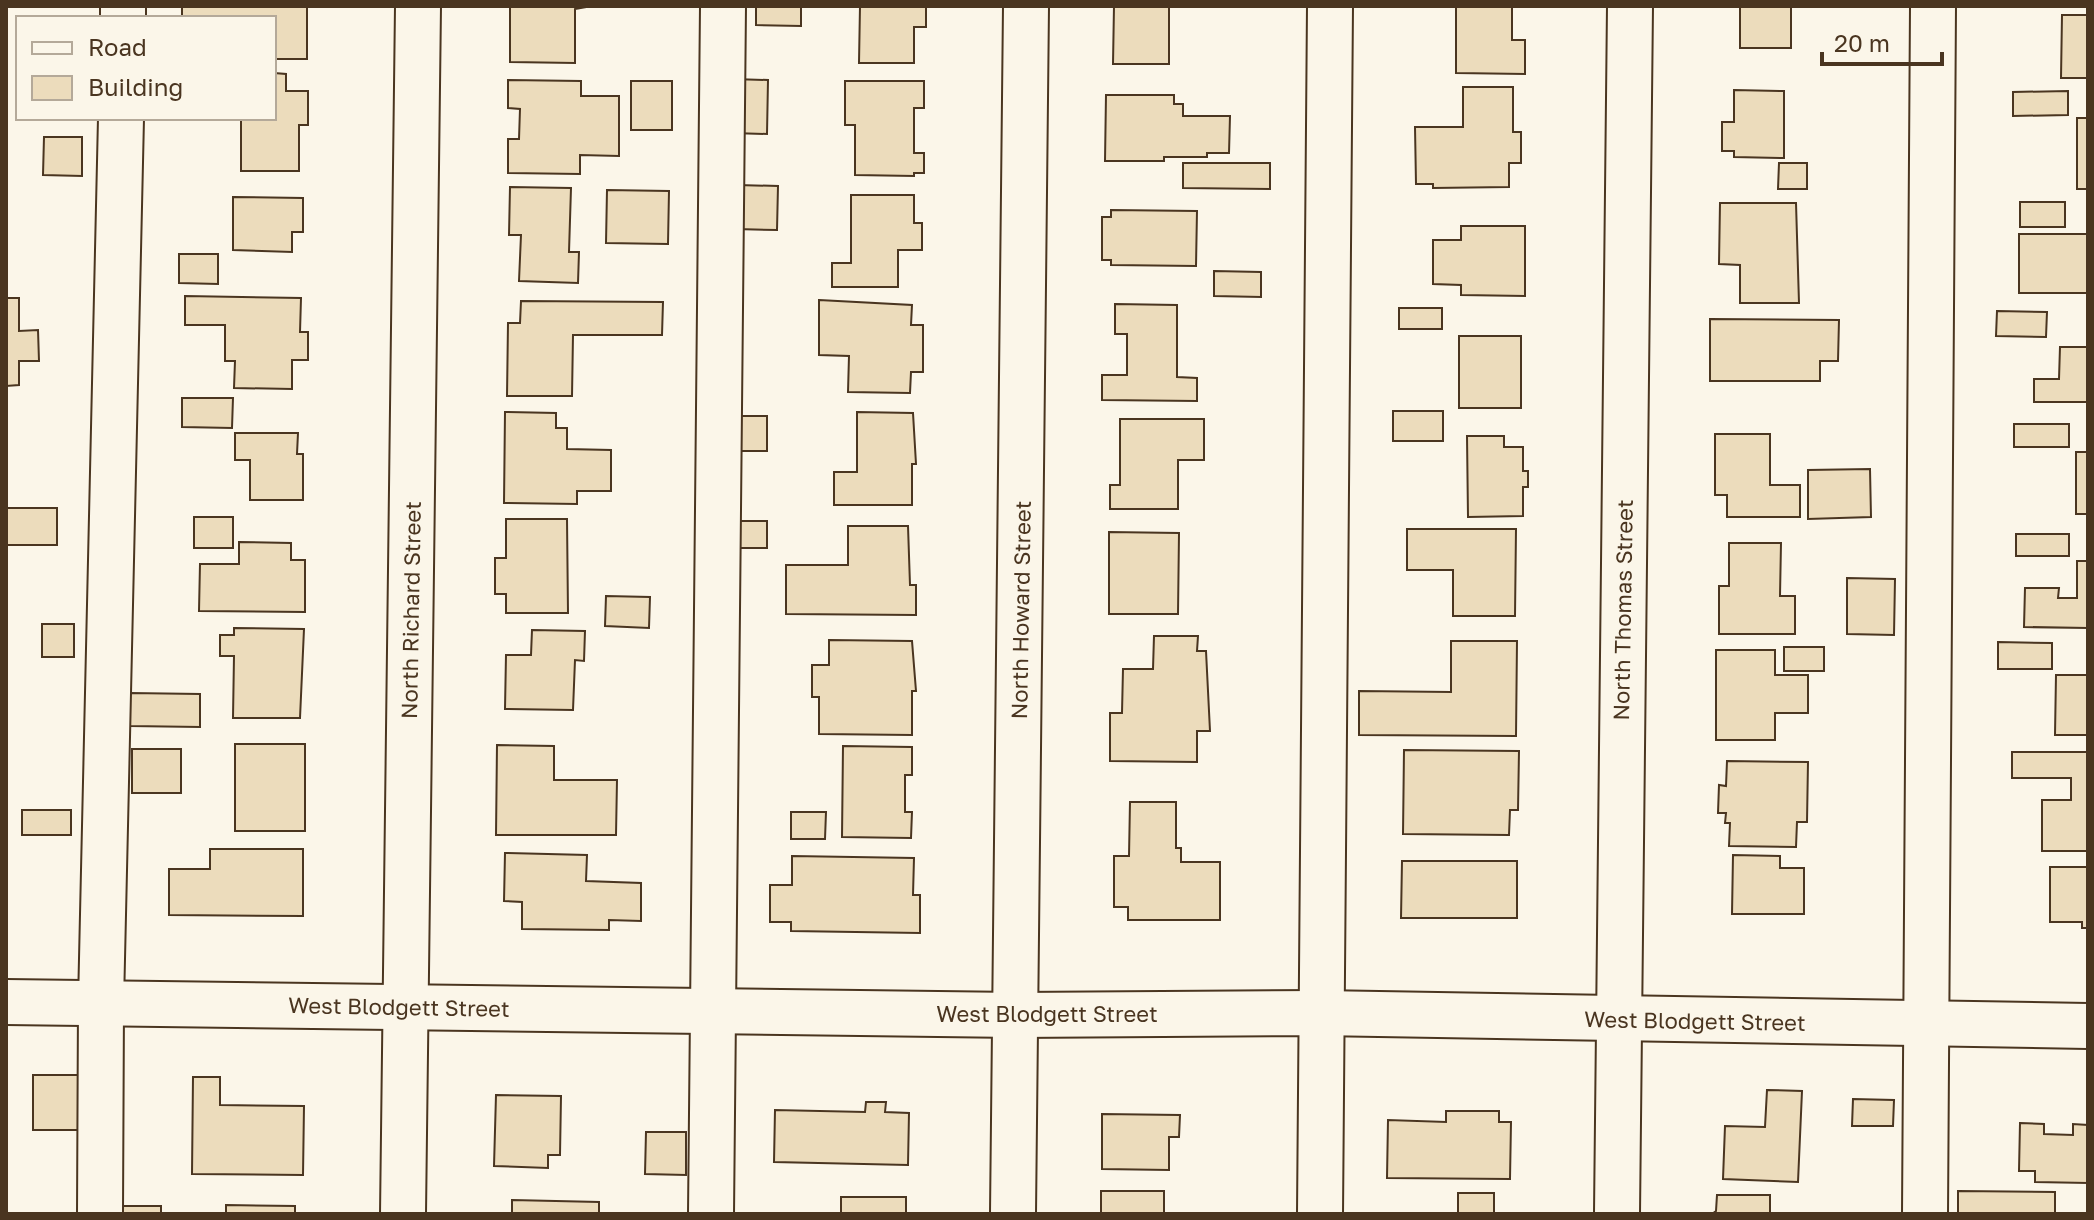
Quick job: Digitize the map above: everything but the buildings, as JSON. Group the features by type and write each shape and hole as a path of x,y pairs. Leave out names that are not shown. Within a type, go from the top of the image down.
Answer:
{"street":[{"name":"North Richard Street","path":"403,1214 418,6"},
{"path":"711,1214 723,6"},
{"name":"North Howard Street","path":"1013,1214 1026,6"},
{"path":"1320,1214 1330,6"},
{"name":"North Thomas Street","path":"1617,1214 1630,6"},
{"path":"1925,1214 1933,6"},
{"path":"100,1214 101,1003 121,120"},
{"name":"West Blodgett Street","path":"6,1002 1016,1015 1320,1013 2088,1026"}]}
